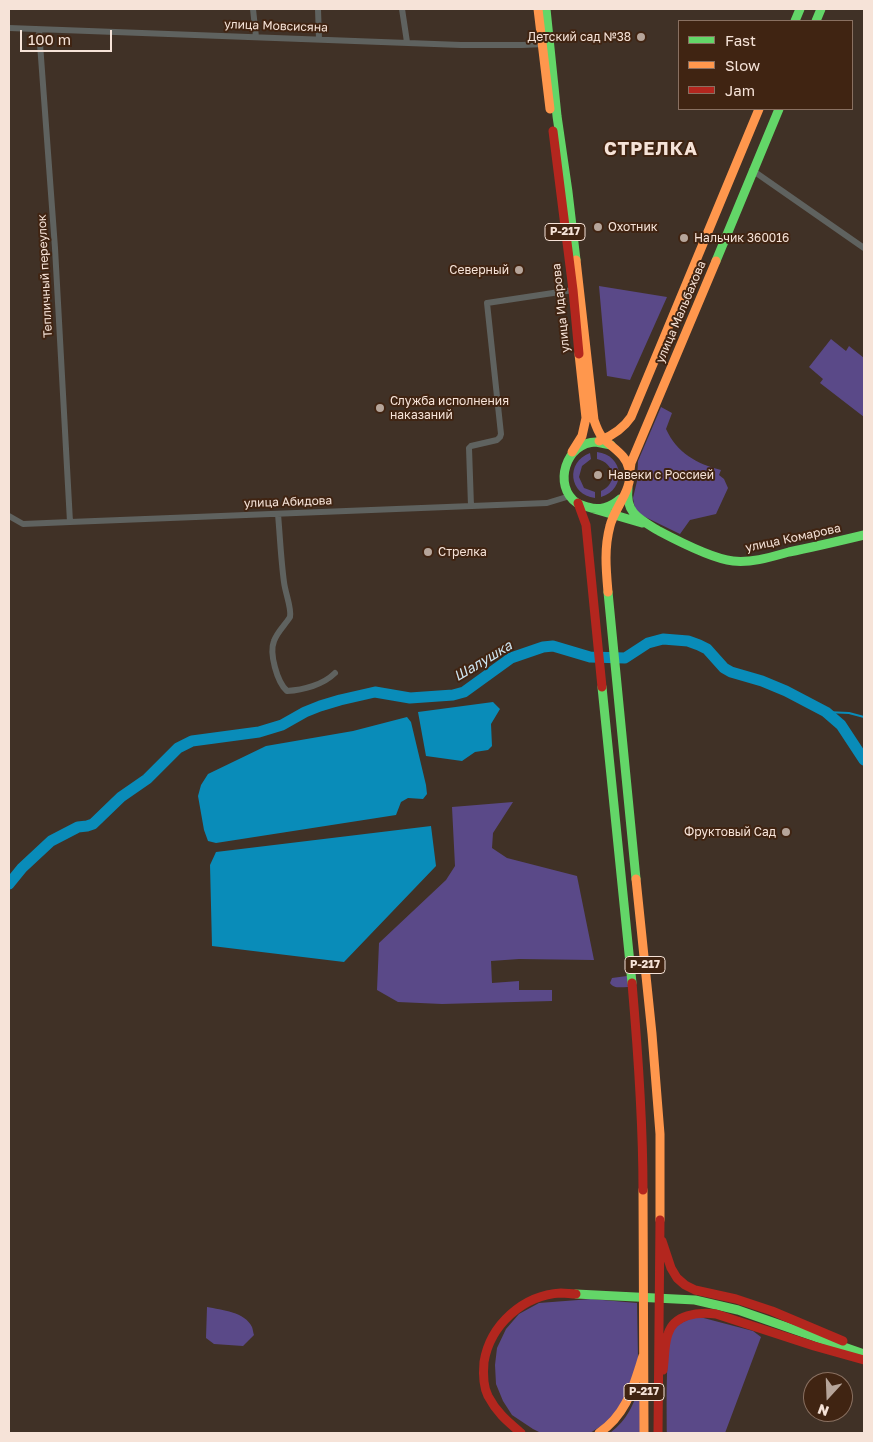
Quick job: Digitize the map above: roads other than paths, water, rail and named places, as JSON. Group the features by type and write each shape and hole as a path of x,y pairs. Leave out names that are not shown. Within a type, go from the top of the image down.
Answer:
{"main road":[{"name":"улица Идарова","path":"538,9 546,44 568,192 593,412 600,434 604,439"},
{"name":"улица Идарова","path":"546,9 546,44 586,418 582,439 572,452"},
{"name":"улица Мальбахова","path":"594,442 611,436 628,422 759,110"},
{"name":"улица Мальбахова","path":"630,470 631,463 778,110"},
{"path":"604,439 622,454 630,470 626,491 613,515"},
{"path":"572,452 594,442 606,443 616,448"},
{"name":"Р-217","path":"572,452 567,460 563,478 565,488 578,503 586,525 638,1054 643,1160 644,1433"},
{"path":"588,508 604,508 612,505 626,491"},
{"path":"626,491 628,504 635,515 645,523"},
{"path":"578,503 588,508 645,523"},
{"name":"Р-217","path":"613,515 607,536 605,577 619,694 658,1094 661,1170 658,1433"},
{"name":"улица Комарова","path":"645,523 702,551 731,561 745,562 864,535"},
{"path":"660,1237 671,1270 684,1285 762,1307 795,1319 864,1352"},
{"path":"521,1433 504,1420 495,1407 487,1392 483,1368 486,1350 493,1333 504,1319 517,1307 542,1296 560,1294 695,1300 738,1310 864,1352"},
{"path":"658,1395 669,1330 681,1318 700,1312 716,1314 864,1360"},
{"path":"599,1433 611,1425 628,1402 644,1351"}],"street":[{"path":"253,9 256,37"},
{"path":"318,9 318,39"},
{"path":"402,9 407,42"},
{"name":"улица Мовсисяна","path":"9,28 461,45 546,44"},
{"name":"Тепличный переулок","path":"39,30 56,248 70,522"},
{"path":"752,170 864,248"},
{"path":"471,506 469,448 497,440 501,434 487,303 573,290"},
{"name":"улица Абидова","path":"9,516 23,524 547,503 570,496"},
{"path":"278,514 284,583 291,613 273,642 272,654 281,684 286,691 300,689 329,679 335,673"}],"water":[{"path":"493,702 500,709 491,724 492,746 488,750 475,752 462,761 426,756 418,712"},
{"path":"407,717 411,722 426,785 427,794 423,799 408,798 401,802 396,815 216,843 208,841 204,830 198,796 201,785 208,774 266,746 353,731"},
{"path":"431,826 436,866 344,962 212,946 210,865 216,852"}],"waterway":[{"name":"Шалушка","path":"9,884 22,868 51,841 78,827 93,824 121,797 147,779 178,748 192,741 259,732 282,725 320,706 375,692 410,698 453,695 464,692 511,658 543,647 553,646 590,657 625,658 648,643 663,639 688,641 707,649 724,668 731,672 762,681 786,691 826,712 841,725 864,760"},
{"path":"826,712 849,713 864,717"}],"place":[{"name":"Детский сад №38","path":"641,37"},
{"name":"Охотник","path":"598,227"},
{"name":"Нальчик 360016","path":"684,238"},
{"name":"Северный","path":"519,270"},
{"name":"Служба исполнения наказаний","path":"380,408"},
{"name":"Навеки с Россией","path":"598,475"},
{"name":"Стрелка","path":"428,552"},
{"name":"Фруктовый Сад","path":"786,832"}],"district":[{"name":"СТРЕЛКА","path":"651,149"}]}
